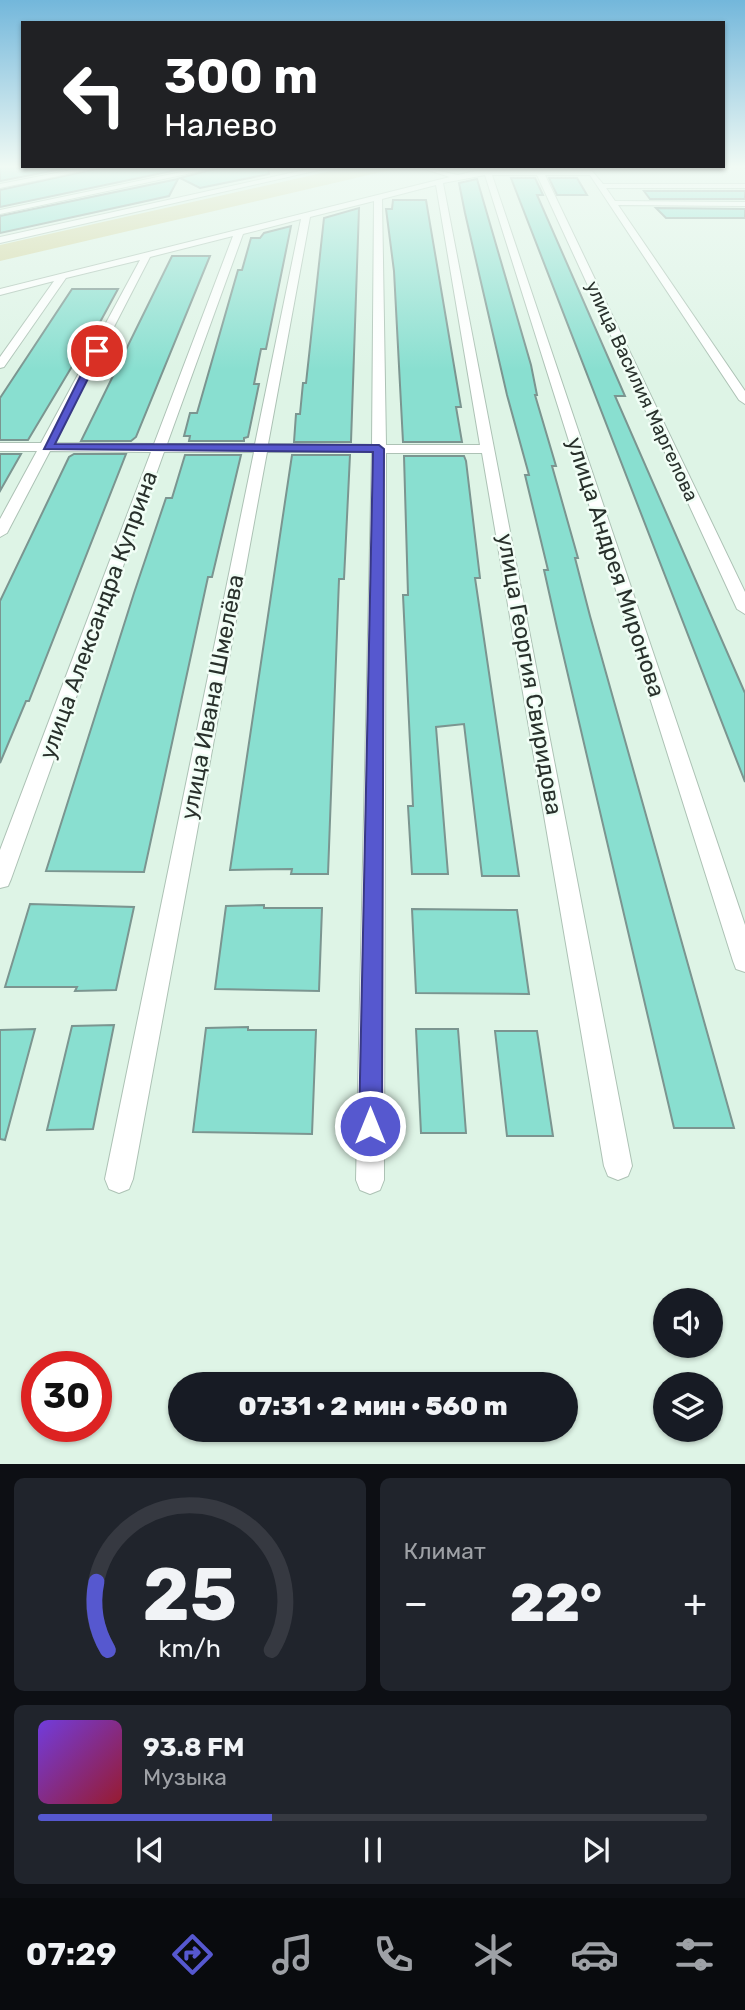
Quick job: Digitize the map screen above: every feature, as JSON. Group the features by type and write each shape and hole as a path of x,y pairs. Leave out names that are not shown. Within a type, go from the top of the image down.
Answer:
{"street":[{"path":"0,240 30,233"},
{"path":"0,292 234,233"},
{"name":"улица Александра Куприна","path":"0,879 239,233"},
{"name":"улица Ивана Шмелёва","path":"119,1179 303,233"},
{"path":"370,1180 379,233"},
{"name":"улица Георгия Свиридова","path":"449,233 618,1166"},
{"name":"улица Андрея Миронова","path":"508,233 745,961"},
{"name":"улица Василия Маргелова","path":"568,233 745,610"},
{"path":"633,233 745,400"},
{"path":"0,533 48,447 147,255"},
{"path":"0,365 62,277"},
{"path":"0,447 489,449"}],"green space":[{"path":"52,233 119,233 0,261 0,245"}],"building":[{"path":"264,233 290,233 266,349 261,349 254,384 259,384 248,437 244,438 244,441 189,441 190,436 184,436 190,413 197,413 238,270 242,270 251,238 260,238"},
{"path":"322,233 358,233 351,442 294,442 296,414 300,414 303,383 306,383"},
{"path":"389,233 432,233 461,407 456,407 462,442 403,442 394,271"},
{"path":"470,233 493,233 531,365 535,395 556,466 552,466 578,558 575,558 590,616 734,1128 674,1128 544,570 548,570 525,475 529,475 507,395"},
{"path":"532,233 554,233 625,396 615,396 745,693 745,782"},
{"path":"172,256 210,256 136,437 131,441 81,441"},
{"path":"72,289 118,289 86,348 83,348 28,440 0,440 0,398"},
{"path":"0,454 21,454 0,491"},
{"path":"74,454 126,454 29,701 26,701 0,763 0,601 69,457"},
{"path":"185,455 241,455 212,577 208,577 144,872 46,871 134,593 166,498 172,498"},
{"path":"292,455 350,455 344,579 339,579 328,874 291,874 292,869 230,870"},
{"path":"404,456 464,456 466,461 480,578 475,578 519,876 482,876 464,724 436,727 448,874 412,874 408,806 413,806 403,595 408,595"},
{"path":"30,904 134,907 116,990 75,991 77,987 5,987"},
{"path":"264,905 264,908 322,908 319,991 215,989 226,906"},
{"path":"412,909 517,910 529,994 416,993"},
{"path":"114,1025 93,1129 47,1130 72,1026"},
{"path":"248,1027 248,1030 316,1030 312,1134 193,1132 206,1028"},
{"path":"35,1029 5,1140 0,1139 0,1030"},
{"path":"416,1029 458,1029 466,1133 421,1133"},
{"path":"495,1031 537,1031 553,1136 507,1136"}],"route":[{"path":"97,351 48,447 379,449 370,1126"}]}
